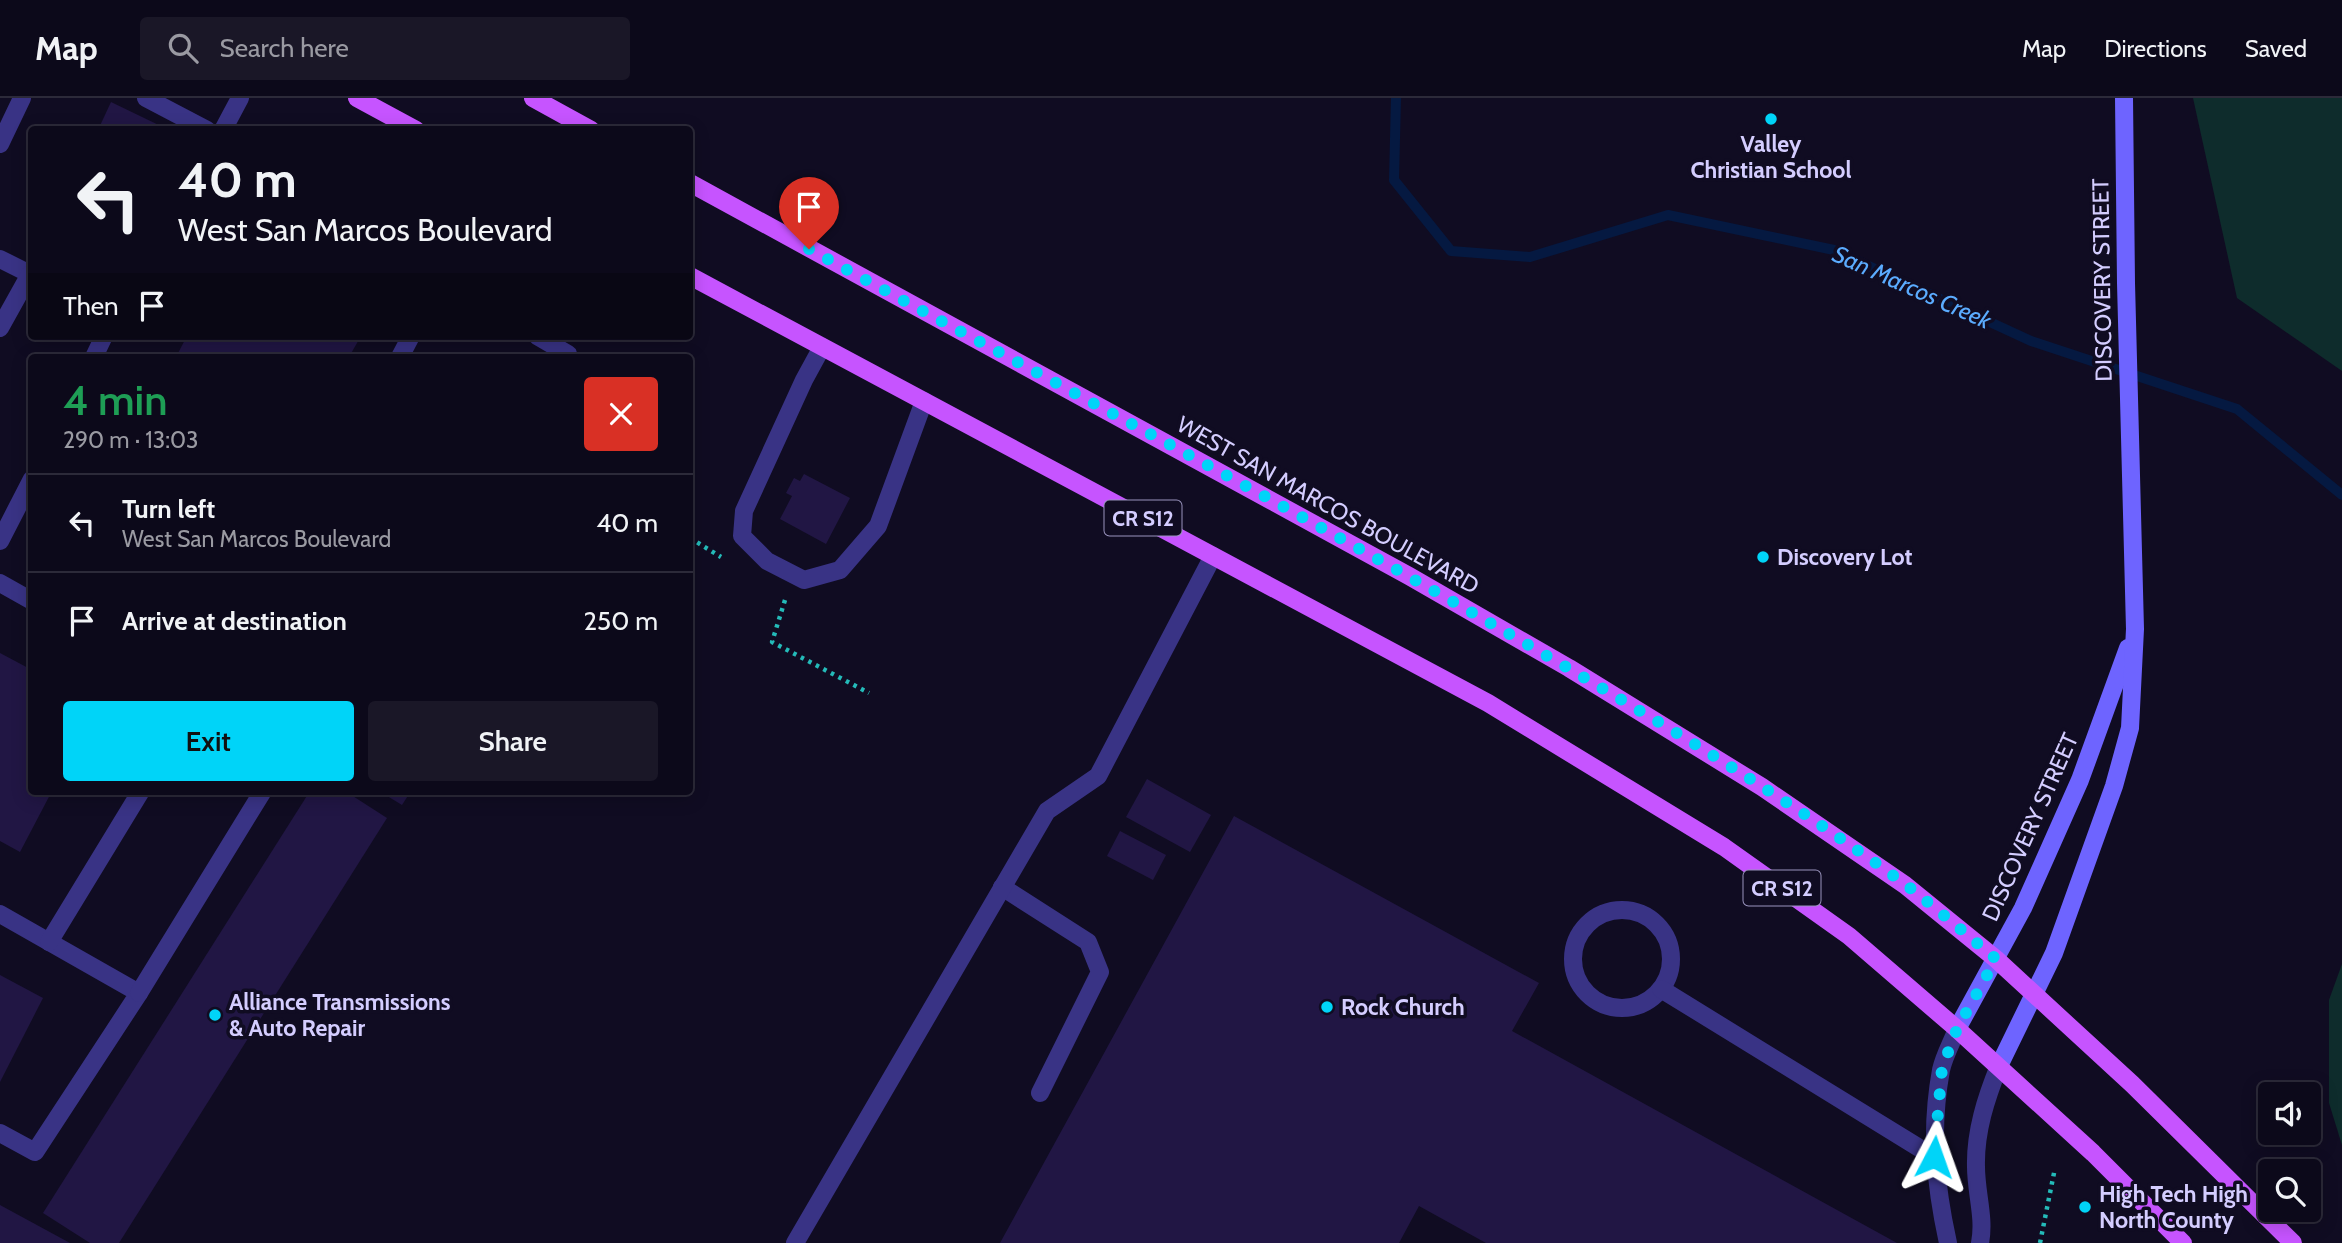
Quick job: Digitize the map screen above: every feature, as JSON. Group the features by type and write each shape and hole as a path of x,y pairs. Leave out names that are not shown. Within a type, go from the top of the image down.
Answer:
{"main road":[{"path":"356,98 408,126"},
{"path":"533,98 584,126"},
{"name":"DISCOVERY STREET","path":"1999,1066 2054,953 2115,786 2130,728 2135,629 2124,98"},
{"name":"WEST SAN MARCOS BOULEVARD","path":"693,185 1409,576 1569,668 1795,810 1905,885 1996,959 2133,1084 2293,1243"},
{"name":"CR S12","path":"693,278 1488,703 1724,847 1849,936 1957,1029 2093,1153 2183,1243"},
{"name":"DISCOVERY STREET","path":"1957,1029 2017,923 2080,780 2135,629"}],"street":[{"path":"0,144 22,98"},
{"path":"146,98 199,126"},
{"path":"225,126 240,98"},
{"path":"0,259 28,273"},
{"path":"1,323 28,280"},
{"path":"544,340 568,354"},
{"path":"822,346 744,511 743,536 767,561 804,580 840,570 878,526 925,401"},
{"path":"0,541 28,487"},
{"path":"795,1243 1047,811 1098,776 1213,555"},
{"path":"0,583 28,599"},
{"path":"49,942 139,795"},
{"path":"0,1133 35,1152 139,993 261,795"},
{"path":"1002,887 1088,942 1100,972 1040,1093"},
{"path":"1623,910 1640,914 1655,923 1666,938 1671,955 1669,973 1661,989 1648,1001 1632,1008 1615,1008 1598,1002 1584,991 1574,970 1574,946 1580,932 1591,920 1605,913 1623,910"},
{"path":"0,914 139,993"},
{"path":"1661,989 1934,1157"},
{"name":"DISCOVERY STREET","path":"1948,1243 1938,1202 1934,1157 1942,1068 1957,1029"},
{"name":"DISCOVERY STREET","path":"1980,1243 1982,1230 1976,1166 1984,1105 1999,1066"}],"path":[{"path":"693,540 722,558"},
{"path":"786,598 772,642 869,693"},
{"path":"2040,1243 2055,1168"}],"green space":[{"path":"2193,98 2342,98 2342,371 2237,298"},
{"path":"2342,964 2342,1145 2329,1103 2329,1000"}],"building":[{"path":"111,102 161,126 100,126"},
{"path":"185,340 359,340 351,354 178,354"},
{"path":"804,474 850,498 826,544 780,519 792,496 786,493 794,478 800,481"},
{"path":"0,653 28,668 28,795 50,795 20,852 0,841"},
{"path":"1147,779 1211,815 1190,852 1126,817"},
{"name":"Alliance Transmissions & Auto Repair","path":"307,795 351,795 387,818 119,1243 90,1243 43,1213"},
{"path":"386,795 408,795 402,805"},
{"name":"Rock Church","path":"1234,816 1539,983 1512,1031 1897,1243 1486,1243 1419,1206 1399,1243 1000,1243"},
{"path":"1120,831 1166,855 1153,880 1107,856"},
{"path":"0,975 43,998 0,1082"},
{"path":"0,1205 70,1243 0,1243"}],"waterway":[{"name":"San Marcos Creek","path":"1396,98 1394,180 1451,251 1530,257 1668,215 1834,250 2031,341 2237,409 2342,495"}],"place":[{"name":"Valley Christian School","path":"1771,119"},
{"name":"Discovery Lot","path":"1763,557"},
{"name":"Rock Church","path":"1327,1007"},
{"name":"Alliance Transmissions & Auto Repair","path":"215,1015"},
{"name":"High Tech High North County","path":"2085,1207"}],"route":[{"path":"809,249 1409,576 1569,668 1762,788 1931,905 1996,959 1957,1029 1942,1068 1934,1157"}]}
